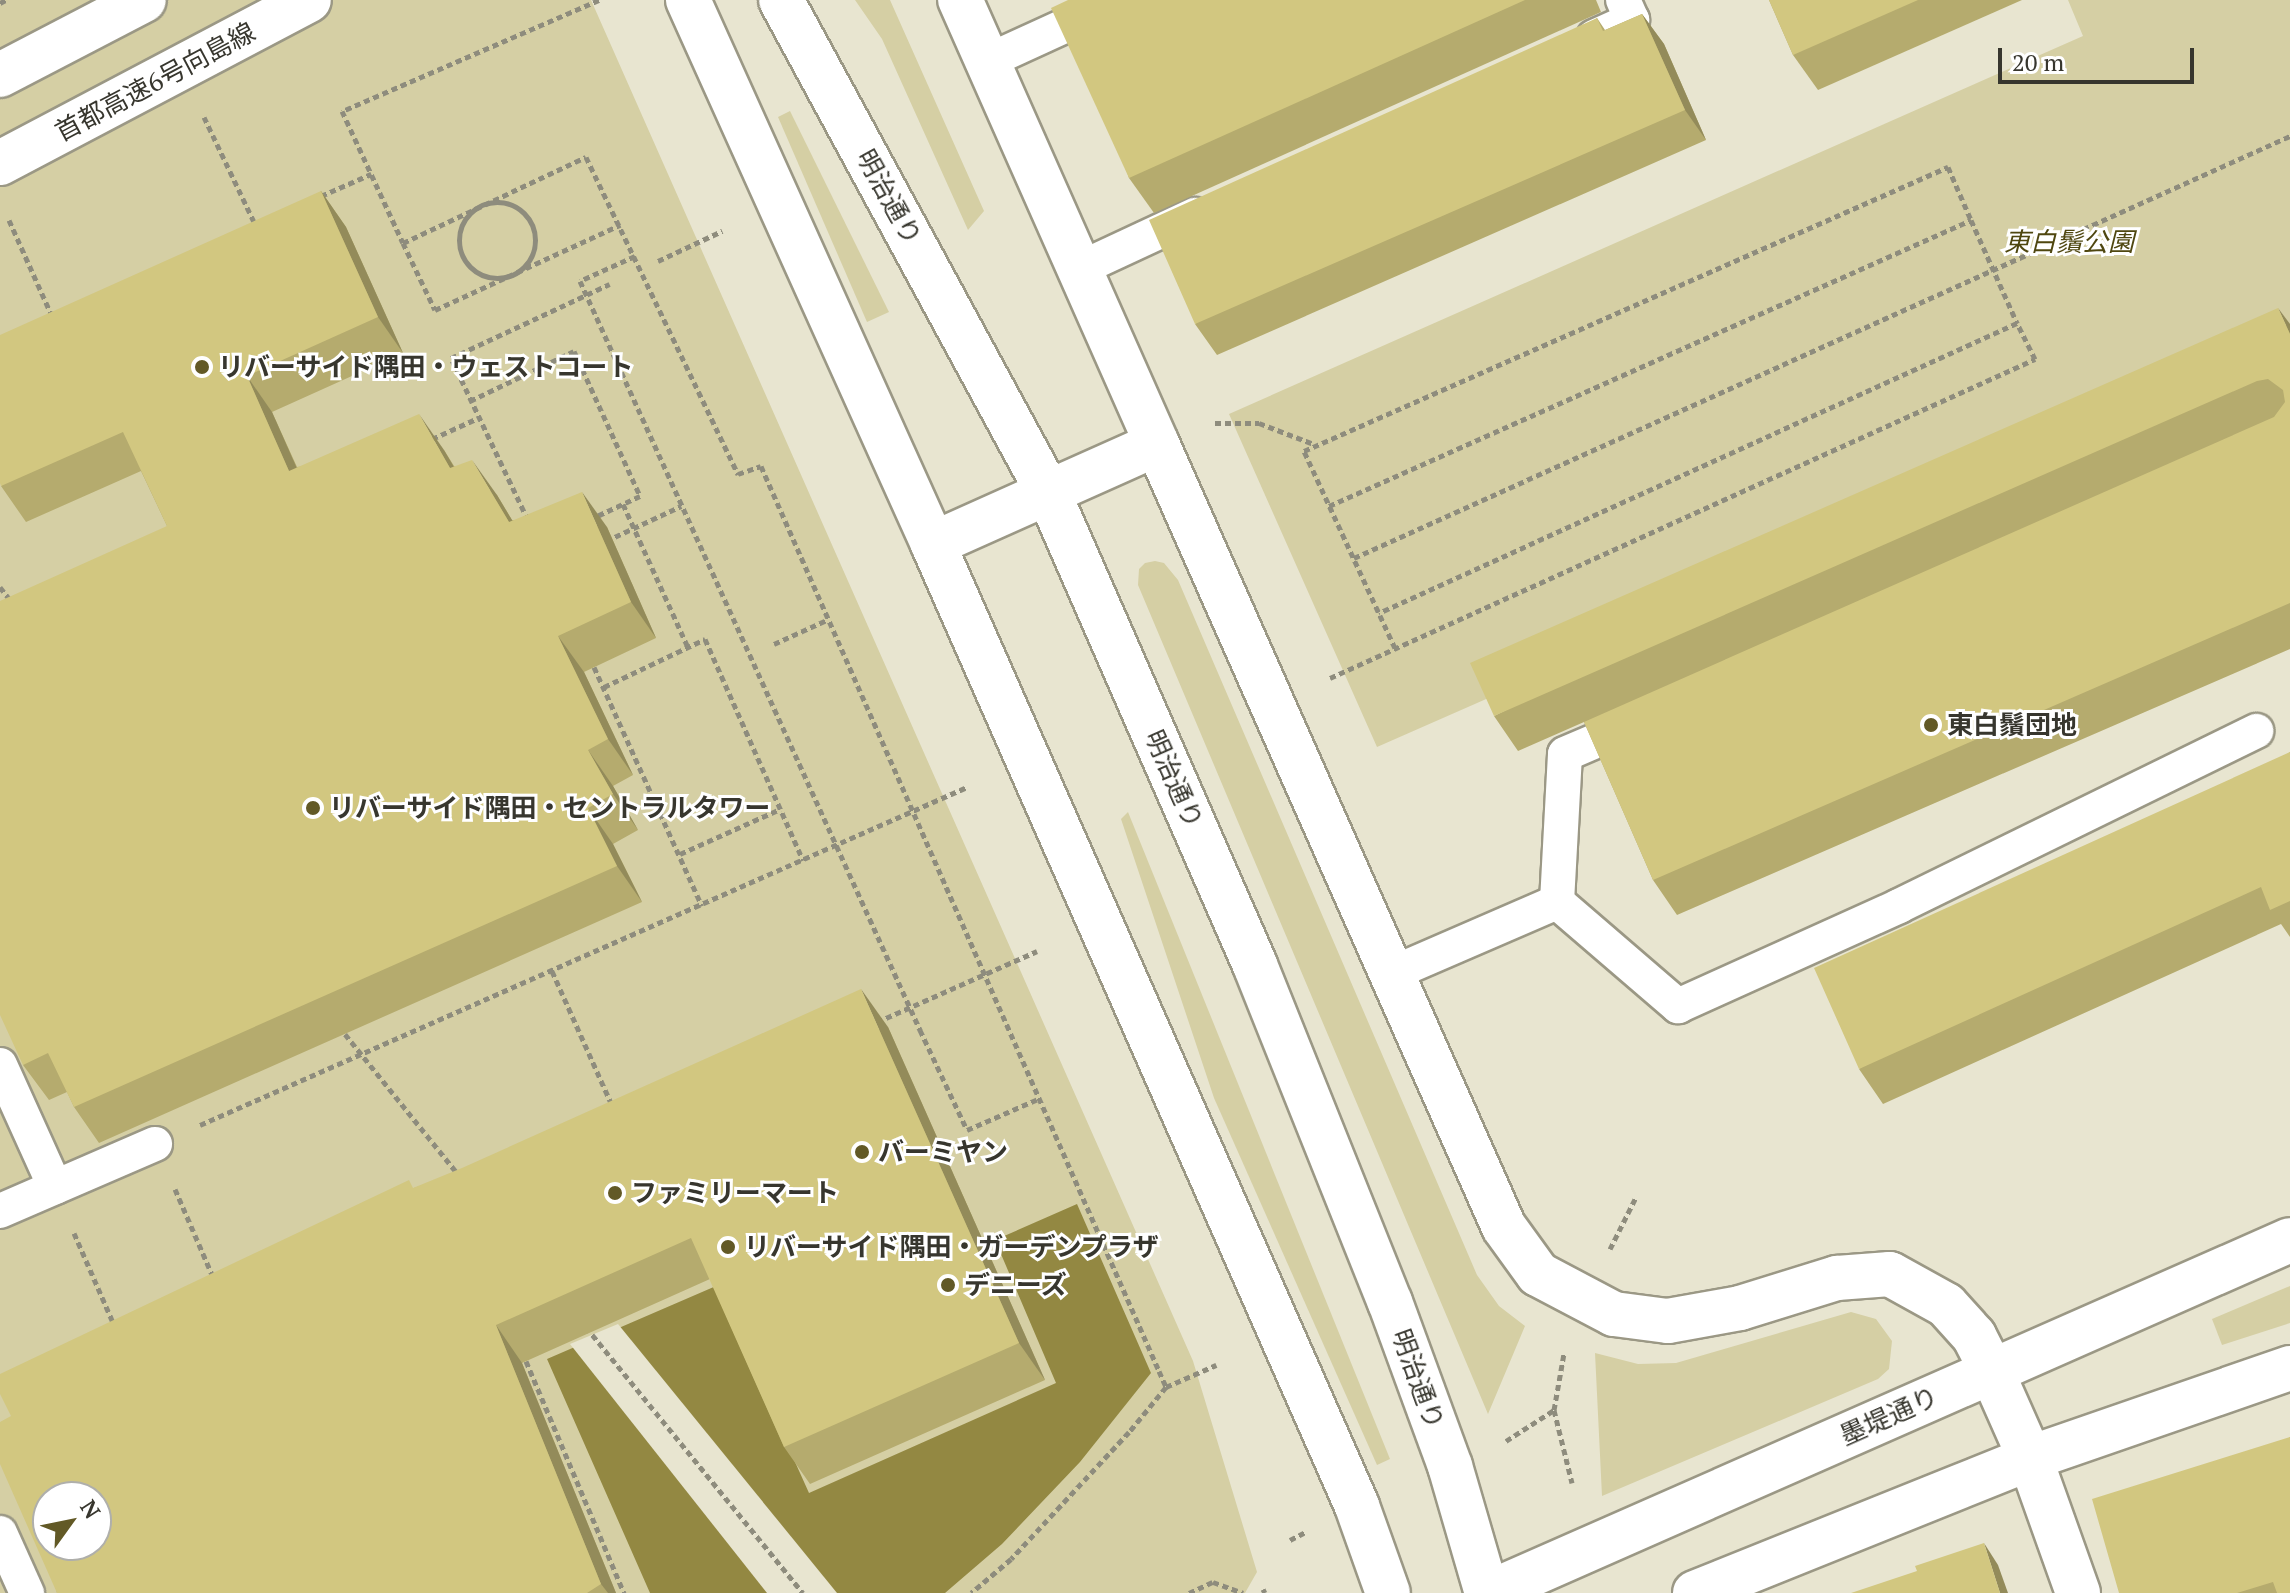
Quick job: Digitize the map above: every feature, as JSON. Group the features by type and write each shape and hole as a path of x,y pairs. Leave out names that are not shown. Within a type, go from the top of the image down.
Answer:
{"main road":[{"path":"0,75 144,0"},
{"name":"首都高速6号向島線","path":"0,163 309,0"},
{"path":"688,0 933,544 1357,1506 1388,1593"},
{"name":"明治通り","path":"781,0 1048,492 1255,965 1390,1302 1450,1466 1488,1593"},
{"path":"960,0 1504,1227 1538,1274 1614,1314 1668,1321 1740,1308 1837,1278 1890,1274 1946,1305 1974,1336 1991,1370 2030,1458 2078,1593"},
{"path":"933,544 1157,444"},
{"name":"墨堤通り","path":"1488,1593 2290,1240"},
{"path":"1695,1593 2030,1458 2290,1368"}],"lane":[{"path":"988,61 1121,0"},
{"path":"1561,52 1632,20 1623,0"},
{"path":"1079,269 1230,200"},
{"path":"1557,902 1565,754 1667,709"},
{"path":"1557,902 1678,1006 1899,906 2257,731"},
{"path":"1393,973 1557,902"},
{"path":"0,1065 55,1187"},
{"path":"0,1211 155,1144"},
{"path":"0,1533 27,1593"}],"path":[{"path":"0,3 6,0"},
{"path":"599,0 342,111 435,310 620,225"},
{"path":"1354,558 2290,136"},
{"path":"403,243 586,157 738,474 761,466 1166,1387"},
{"path":"1330,678 2035,359 1948,167 1304,451 1395,648"},
{"path":"314,200 371,174"},
{"path":"473,210 461,226 458,239 467,265 488,278 512,275 531,259 535,248 532,224 517,206 490,201"},
{"path":"7,215 52,317"},
{"path":"241,232 270,219"},
{"path":"1329,506 1971,220"},
{"path":"658,261 722,231"},
{"path":"635,256 580,281 967,1130 1038,1099"},
{"path":"532,528 451,358 610,284"},
{"path":"39,323 67,310"},
{"path":"1379,613 2017,323"},
{"path":"470,401 574,351 640,496 581,523"},
{"path":"422,443 478,418"},
{"path":"1215,423 1259,423 1315,445"},
{"path":"623,504 688,647"},
{"path":"600,543 681,506"},
{"path":"0,587 18,610"},
{"path":"774,644 827,620"},
{"path":"604,687 705,639 803,860"},
{"path":"594,667 702,906"},
{"path":"218,1287 155,1144 967,787"},
{"path":"680,854 780,809"},
{"path":"868,1026 1037,951"},
{"path":"552,971 618,1120"},
{"path":"345,1034 464,1182"},
{"path":"55,1187 120,1340"},
{"path":"1608,1254 1636,1197"},
{"path":"595,1317 581,1323 803,1593"},
{"path":"1565,1351 1554,1410 1572,1483"},
{"path":"526,1361 624,1593"},
{"path":"971,1593 1011,1559 1095,1473 1166,1387 1216,1365"},
{"path":"1506,1441 1554,1410"},
{"path":"1189,1593 1213,1582 1243,1593"}],"green space":[{"path":"0,0 591,0 1193,1361 1257,1572 1245,1593 0,1593"},
{"path":"855,0 890,0 984,211 968,230 882,39"},
{"name":"東白鬚公園","path":"2068,0 2290,0 2290,345 1377,747 1229,414 2083,36"},
{"path":"790,111 889,312 867,322 778,117"},
{"path":"1145,563 1164,563 1178,580 1477,1275 1499,1306 1525,1326 1488,1414 1138,585 1139,569"},
{"path":"1128,812 1390,1459 1377,1465 1214,1098 1121,819"},
{"path":"2290,1286 2290,1323 2222,1345 2212,1319"},
{"path":"1851,1312 1876,1319 1892,1341 1889,1369 1878,1379 1602,1496 1595,1353 1638,1364 1676,1363"}],"shaded area":[{"path":"1077,1204 1151,1373 1080,1462 1002,1544 945,1593 650,1593 547,1359 716,1286 809,1493 1056,1383 995,1240"}],"pier":[{"path":"618,1324 837,1593 767,1593 570,1344"}],"building":[{"path":"1068,0 1525,0 1129,178 1051,8"},
{"path":"1769,0 1918,0 1793,55"},
{"path":"1642,14 1685,110 1195,324 1149,220 1597,18 1603,31"},
{"name":"リバーサイド隅田・セントラルタワー","path":"321,191 378,317 247,376 289,471 419,414 450,468 472,460 509,522 582,492 631,602 558,636 608,739 588,750 613,794 588,808 617,866 74,1107 48,1053 23,1065 0,1015 0,601 167,526 123,432 1,486 0,335"},
{"path":"2278,308 2290,334 2290,603 1653,880 1584,722 2274,417 2285,402 2283,390 2268,379 2257,381 1494,716 1470,663"},
{"path":"2290,752 2290,901 2270,910 2261,887 1859,1069 1814,968"},
{"path":"861,989 1019,1343 784,1447 691,1238 496,1325 601,1584 587,1593 57,1593 43,1561 112,1561 112,1481 32,1481 32,1536 0,1464 0,1422 11,1416 0,1394 0,1374 409,1180 413,1188"},
{"path":"2290,1437 2290,1593 2277,1593 2273,1582 2237,1593 2119,1593 2092,1499"},
{"path":"1984,1543 2000,1593 1851,1593 1917,1571 1915,1566"}],"place":[{"name":"リバーサイド隅田・ウェストコート","path":"202,367"},
{"name":"東白鬚団地","path":"1931,725"},
{"name":"リバーサイド隅田・セントラルタワー","path":"313,808"},
{"name":"バーミヤン","path":"862,1152"},
{"name":"ファミリーマート","path":"615,1193"},
{"name":"リバーサイド隅田・ガーデンプラザ","path":"728,1247"},
{"name":"デニーズ","path":"948,1285"}]}
